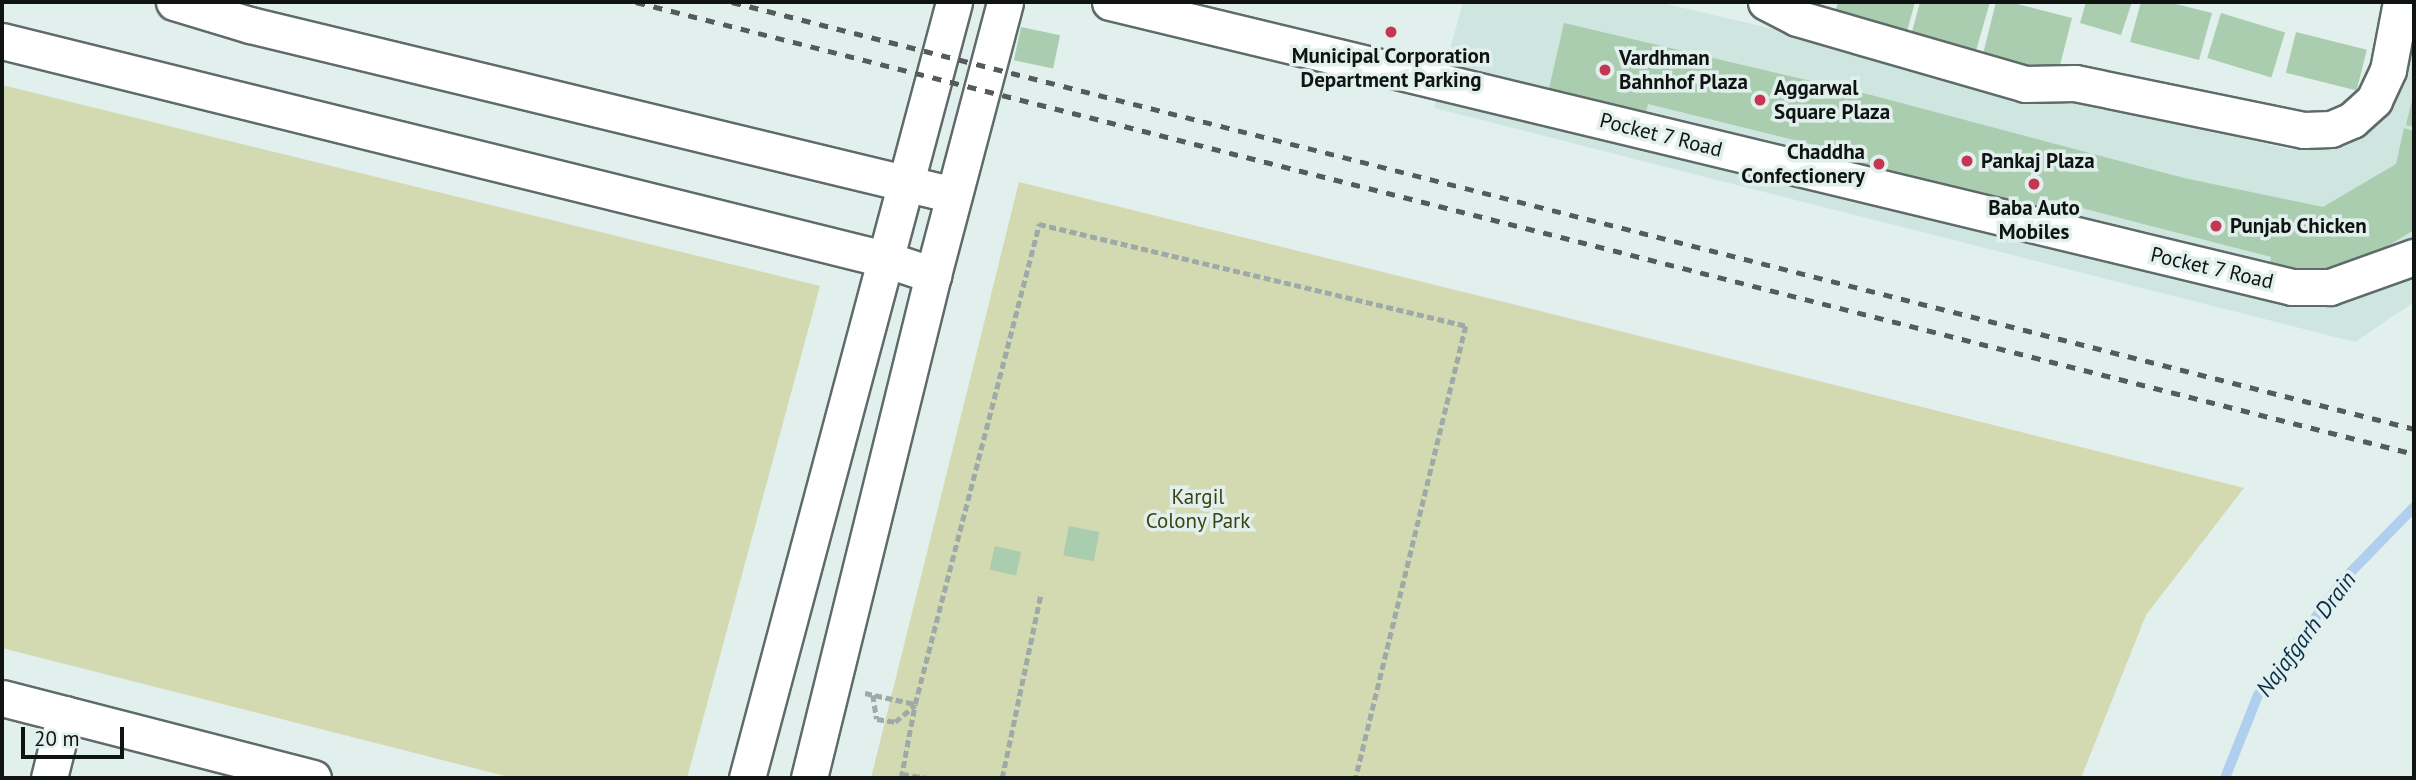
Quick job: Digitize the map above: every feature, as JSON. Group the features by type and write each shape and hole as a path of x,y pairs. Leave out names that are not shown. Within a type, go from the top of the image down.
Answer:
{"street":[{"path":"174,2 250,25 954,195"},
{"path":"747,778 954,2"},
{"path":"809,778 933,275 1005,2"},
{"name":"Pocket 7 Road","path":"1110,2 2292,287 2330,287 2414,257"},
{"path":"1766,2 1797,18 2025,84 2075,83 2304,130 2331,129 2352,120 2374,100 2388,70 2401,2"},
{"path":"2,41 885,260 933,275"},
{"path":"2,698 313,778"},
{"path":"49,778 65,714"}],"path":[{"path":"928,778 902,776 915,704 1040,224 1466,326 1356,778"},
{"path":"1002,778 1041,593"},
{"path":"832,686 915,704"},
{"path":"873,695 877,719 895,722 915,704"}],"shaded area":[{"path":"1463,2 1658,2 2292,150 2390,101 2414,7 2414,302 2355,342 1434,108"}],"green space":[{"path":"2,85 820,286 687,778 513,778 2,648"},
{"name":"Kargil Colony Park","path":"1019,182 2244,488 2146,615 2081,778 871,778"}],"building":[{"path":"1838,2 1915,2 1903,46 1831,27"},
{"path":"1920,2 1990,2 1973,61 1909,43"},
{"path":"1996,2 2009,2 2072,18 2057,77 1982,58"},
{"path":"2086,2 2132,2 2121,35 2080,23"},
{"path":"2141,2 2168,2 2212,13 2199,60 2130,42"},
{"path":"2221,13 2285,33 2271,78 2207,58"},
{"path":"1564,23 1871,95 2184,178 2323,207 2396,164 2404,128 2414,131 2414,230 2328,282 2269,269 2271,257 2070,205 2066,221 1852,168 1855,155 1648,104 1645,116 1548,93"},
{"path":"1021,27 1060,35 1053,69 1014,60"},
{"path":"2296,32 2367,50 2357,90 2286,73"},
{"path":"2414,96 2414,127 2406,125"},
{"path":"1069,526 1099,532 1094,561 1063,555"},
{"path":"995,546 1021,552 1016,575 990,569"}],"waterway":[{"name":"Najafgarh Drain","path":"2225,778 2258,695 2345,578 2414,507"}],"railway":[{"path":"636,2 2414,454"},
{"path":"732,2 2414,429"}],"place":[{"name":"Municipal Corporation Department Parking","path":"1391,32"},
{"name":"Vardhman Bahnhof Plaza","path":"1605,70"},
{"name":"Aggarwal Square Plaza","path":"1760,100"},
{"name":"Pankaj Plaza","path":"1967,161"},
{"name":"Chaddha Confectionery","path":"1879,164"},
{"name":"Baba Auto Mobiles","path":"2034,184"},
{"name":"Punjab Chicken","path":"2216,226"}]}
